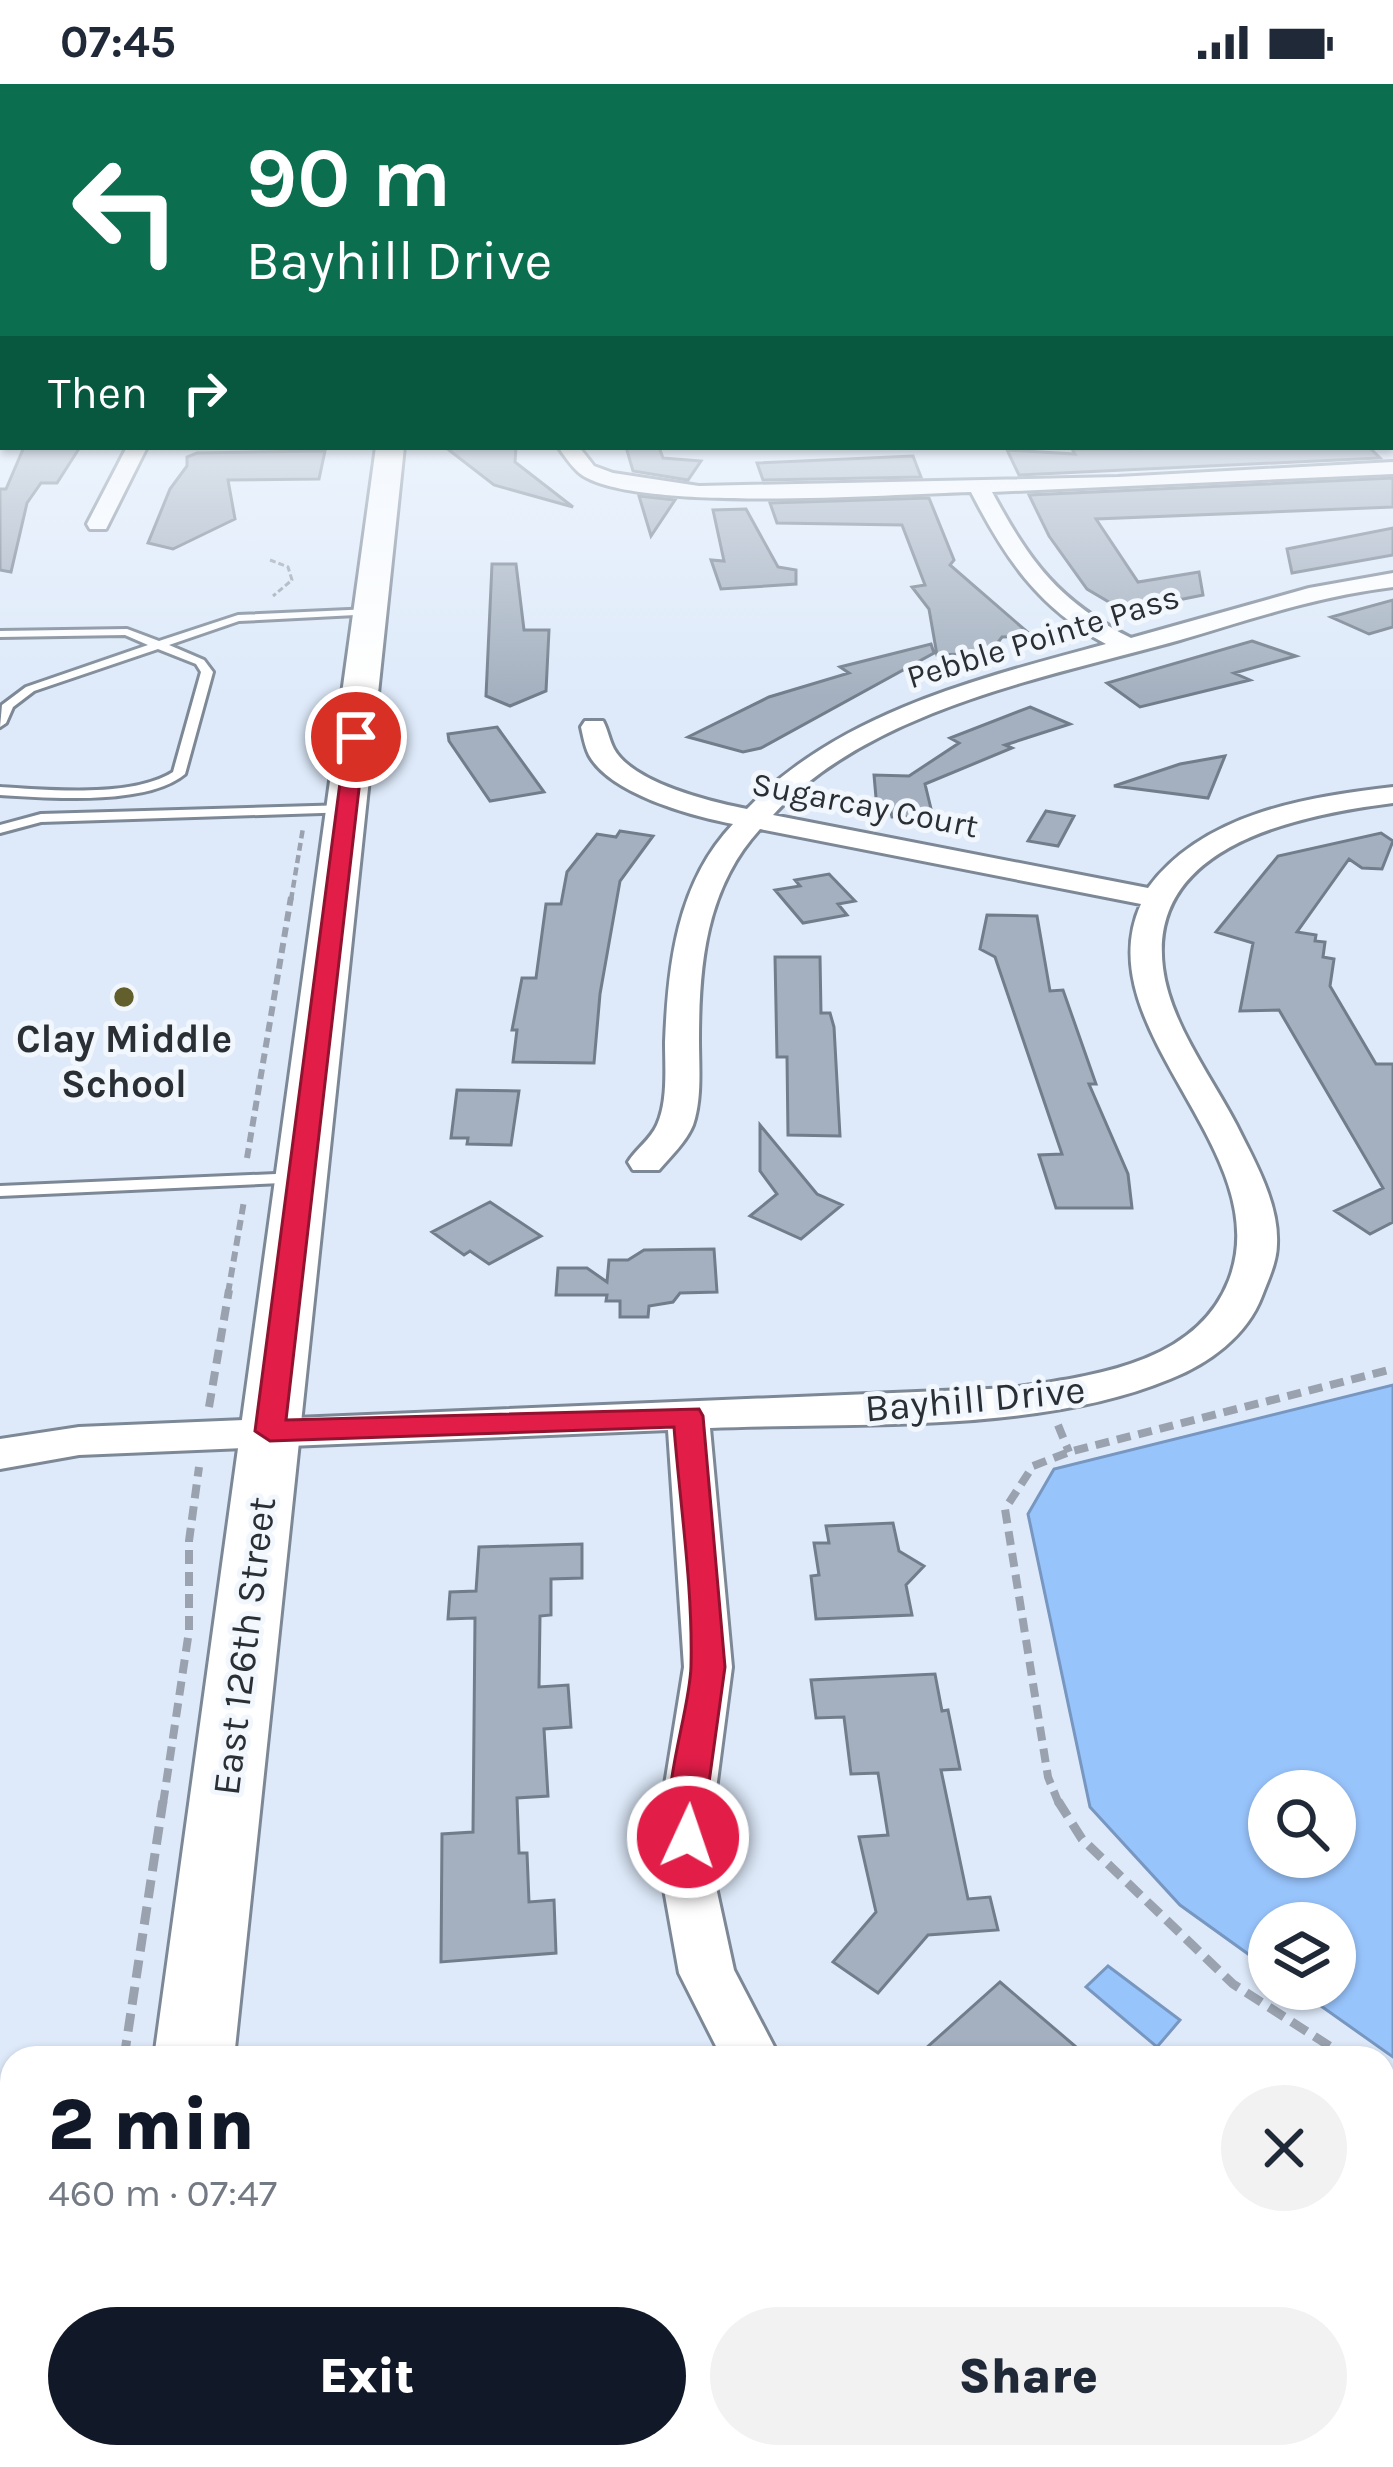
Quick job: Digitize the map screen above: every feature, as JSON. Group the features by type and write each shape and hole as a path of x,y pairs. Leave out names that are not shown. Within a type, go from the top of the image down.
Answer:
{"street":[{"path":"98,524 123,474"},
{"name":"East 126th Street","path":"195,2046 303,1178 328,809 370,612 387,474"},
{"path":"603,474 659,489 699,492 1250,474"},
{"path":"978,486 1031,582 1076,619 1128,646"},
{"name":"Pebble Pointe Pass","path":"646,1162 672,1132 680,1107 684,990 699,903 713,871 753,820 810,770 900,718 1305,595 1393,580"},
{"name":"Sugarcay Court","path":"594,728 602,754 628,778 701,809 1155,898"},
{"path":"1155,898 1195,856 1249,827 1283,814 1393,795"},
{"name":"Bayhill Drive","path":"0,1454 79,1441 202,1434 902,1409 1099,1389 1159,1369 1212,1336 1238,1306 1250,1281 1259,1239 1247,1192 1165,1017 1147,967 1147,934 1155,898"},
{"path":"688,1416 708,1667 689,1797 688,1878 707,1973 745,2046"}],"lane":[{"path":"0,723 8,705 30,689 249,616 370,612"},
{"path":"0,634 118,631 160,643 200,662 207,672 176,779 157,788 0,791"},
{"path":"0,829 41,818 328,809"},
{"path":"0,1191 303,1178"}],"path":[{"path":"268,599 292,580 288,567 270,560"},
{"path":"126,2046 189,1631 189,1541 202,1434 215,1383 251,1130 328,809"},
{"path":"1329,2046 1233,1984 1082,1839 1060,1807 1048,1777 1005,1509 1034,1466 1069,1452 1393,1369"},
{"path":"1058,1425 1069,1452"}],"water":[{"path":"1393,1385 1393,2046 1377,2046 1327,2010 1356,2010 1356,1902 1248,1902 1248,1954 1180,1905 1090,1807 1028,1514 1054,1469"},
{"path":"1108,1966 1180,2020 1156,2046 1086,1987"}],"building":[{"path":"12,474 63,474 57,483 41,483 27,503 11,572 0,570 0,489 6,489"},
{"path":"181,474 320,474 319,479 228,480 235,519 173,549 148,543"},
{"path":"480,474 531,474 573,507 494,485"},
{"path":"653,474 692,474 688,480"},
{"path":"761,474 921,477 763,480"},
{"path":"1393,478 1393,507 1096,519 1138,582 1199,572 1203,595 1124,611 1087,589 1049,536 1029,495"},
{"path":"639,496 675,500 651,536"},
{"path":"929,498 954,560 950,565 1032,636 1002,637 990,653 937,655 929,609 912,587 925,585 902,525 777,523 770,503"},
{"path":"746,509 778,567 796,570 796,584 721,589 711,560 724,561 713,510"},
{"path":"1393,528 1393,555 1292,573 1287,549"},
{"path":"492,564 516,564 524,630 549,630 546,691 510,706 486,696"},
{"path":"1393,600 1393,627 1369,634 1331,617"},
{"path":"1252,641 1296,656 1234,673 1250,680 1140,707 1107,683"},
{"path":"931,644 934,653 761,748 743,752 688,737 769,697 849,673 840,667"},
{"path":"1030,707 1070,724 1005,745 1012,748 925,784 933,817 892,817 890,809 877,809 874,775 909,776 959,743 950,738"},
{"path":"497,727 544,792 490,801 449,741 448,734"},
{"path":"1225,756 1208,798 1114,786 1180,764"},
{"path":"1046,811 1074,816 1058,846 1028,841"},
{"path":"620,831 653,836 620,881 600,994 594,1063 513,1062 517,1030 512,1030 522,978 536,978 546,904 561,904 567,872 597,834 616,837"},
{"path":"1381,833 1393,841 1382,869 1362,868 1349,859 1297,932 1325,942 1323,957 1334,959 1330,986 1376,1064 1393,1064 1393,1222 1370,1234 1335,1211 1383,1188 1279,1010 1240,1011 1253,943 1216,932 1278,856"},
{"path":"829,874 855,901 838,904 847,915 803,923 775,890 800,886 795,880"},
{"path":"987,915 1037,916 1050,991 1063,990 1096,1084 1089,1084 1128,1174 1132,1208 1056,1208 1039,1155 1062,1154 995,957 980,949"},
{"path":"775,957 820,957 821,1013 830,1013 834,1027 840,1136 788,1135 787,1057 777,1057"},
{"path":"457,1090 519,1091 511,1145 467,1144 468,1138 451,1138"},
{"path":"760,1125 817,1194 842,1205 801,1239 750,1216 777,1194 760,1171"},
{"path":"490,1202 541,1236 489,1264 470,1251 464,1255 432,1232"},
{"path":"714,1249 717,1292 680,1293 673,1302 649,1306 648,1317 620,1317 620,1301 606,1301 607,1295 556,1295 558,1268 587,1268 607,1282 609,1260 628,1260 644,1250"},
{"path":"893,1523 899,1551 924,1566 906,1585 912,1615 816,1619 811,1576 819,1575 814,1543 829,1543 826,1526"},
{"path":"582,1544 582,1578 551,1579 551,1615 540,1616 539,1687 568,1685 571,1727 544,1729 548,1796 517,1798 519,1853 527,1853 529,1902 554,1900 556,1953 441,1962 442,1834 473,1832 475,1618 448,1619 450,1592 476,1591 479,1547"},
{"path":"935,1674 960,1769 941,1770 968,1899 990,1897 998,1930 928,1935 878,1993 833,1962 876,1912 859,1837 888,1835 878,1773 851,1774 844,1717 816,1718 811,1680"},
{"path":"1000,1982 1075,2046 928,2046"}],"place":[{"name":"Clay Middle School","path":"124,997"}],"route":[{"path":"356,737 270,1431 688,1416 708,1667 689,1797 688,1837"}]}
